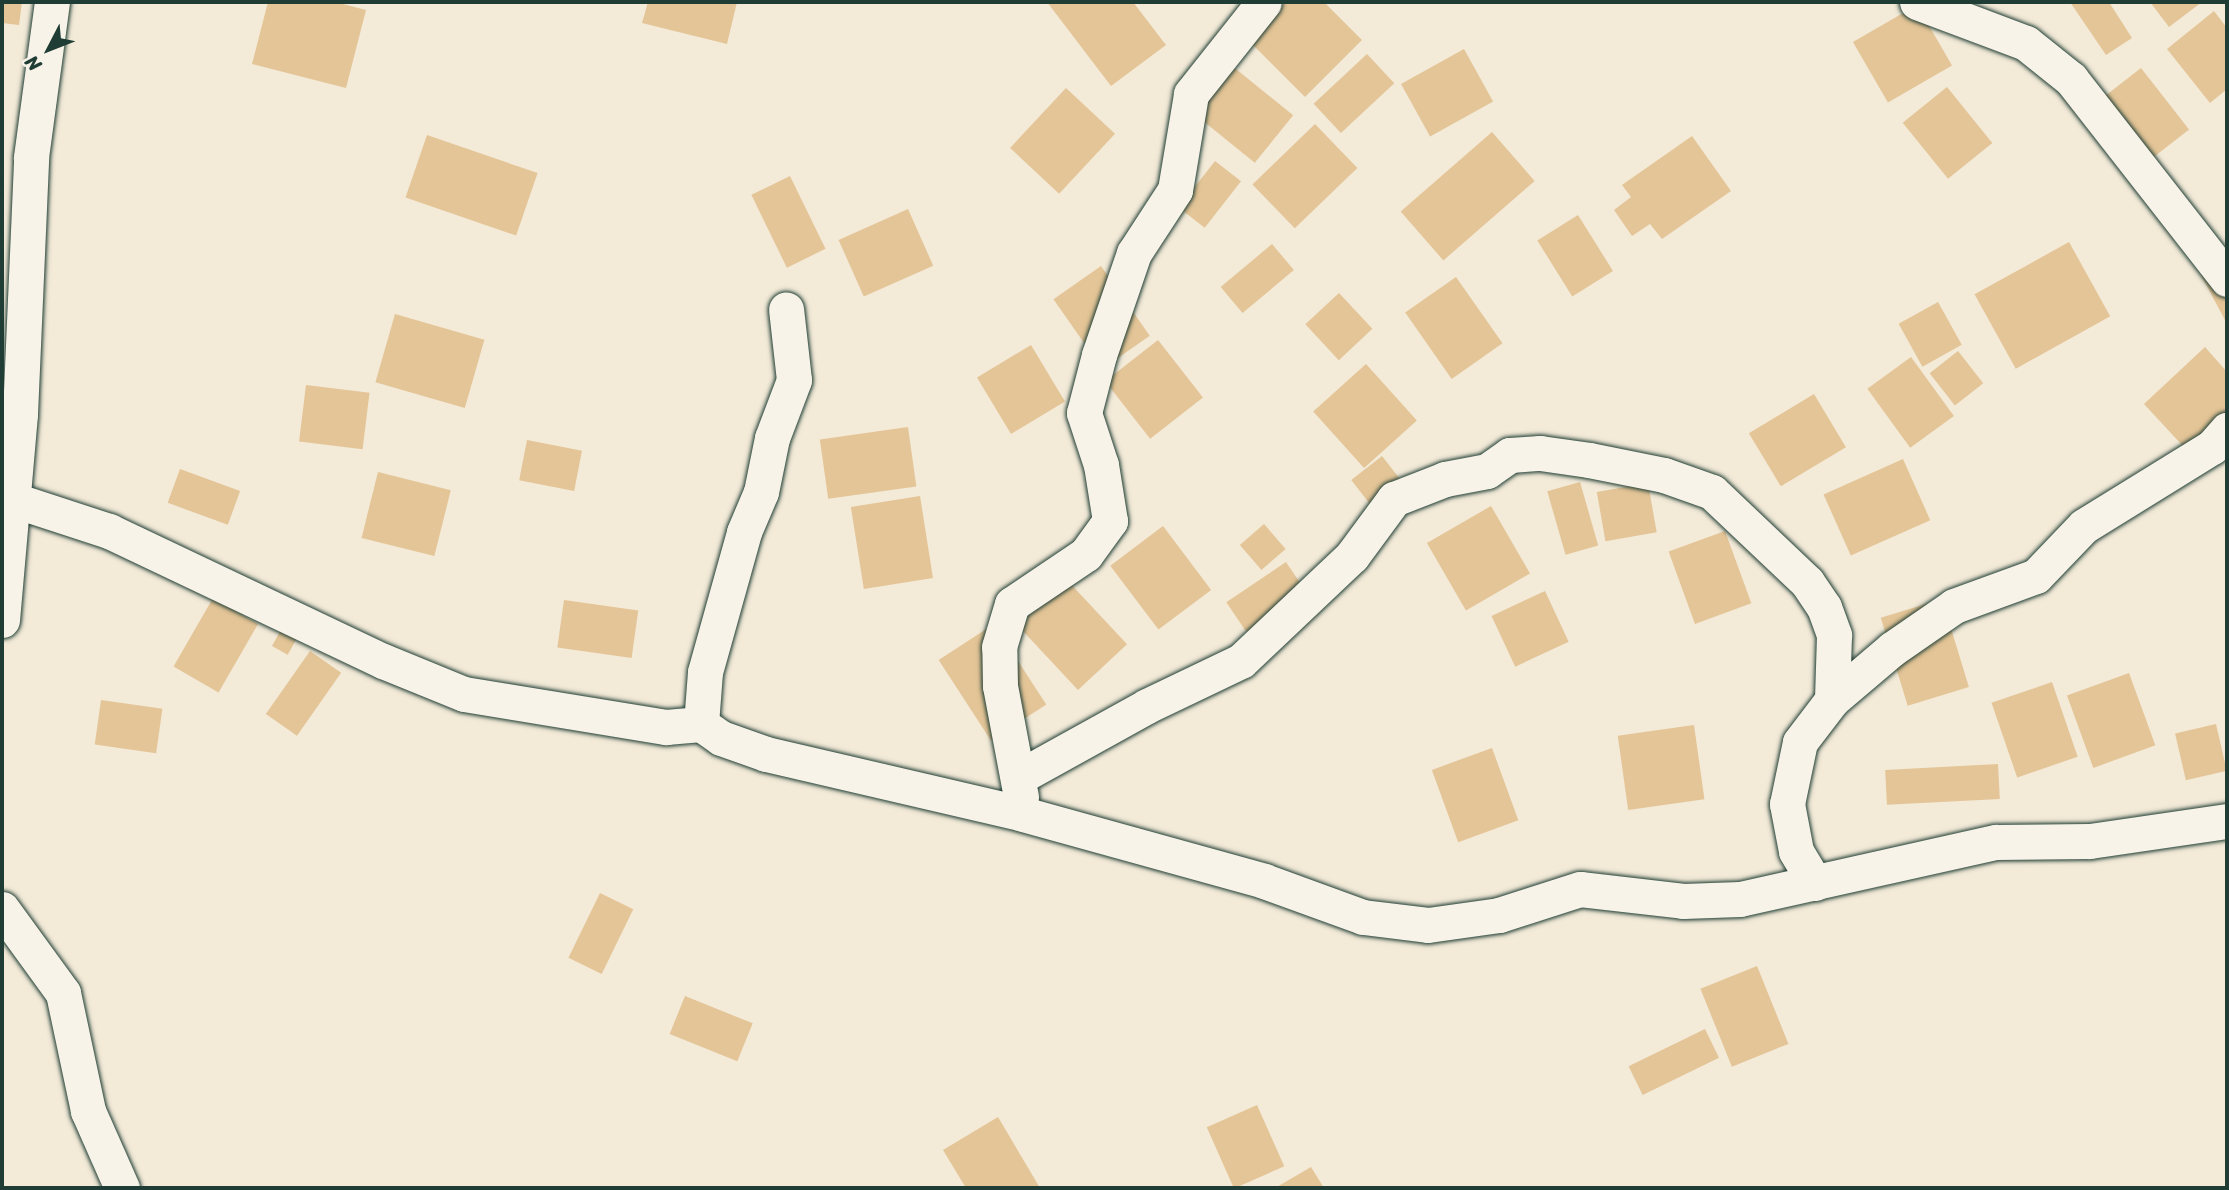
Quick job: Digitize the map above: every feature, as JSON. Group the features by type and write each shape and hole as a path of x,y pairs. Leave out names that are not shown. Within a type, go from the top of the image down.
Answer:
{"street":[{"path":"2,620 31,157 52,2"},
{"path":"1023,814 1019,777 1000,686 999,647 1012,604 1086,554 1110,521 1101,465 1084,413 1099,355 1134,253 1175,190 1191,94 1264,2"},
{"path":"1917,2 2026,43 2071,79 2227,279"},
{"path":"701,724 705,672 744,532 761,492 772,438 794,380 786,309"},
{"path":"1815,883 1796,851 1787,804 1800,742 1832,700 1892,649 1954,606 2036,576 2084,526 2212,447 2227,430"},
{"path":"1019,777 1147,706 1241,661 1352,556 1394,499 1445,478 1487,471 1510,455 1540,453 1589,460 1664,475 1712,492 1807,582 1824,607 1834,635 1832,700"},
{"path":"8,498 109,531 383,661 464,694 666,727 701,724 722,738 766,754 1023,814 1264,881 1363,917 1428,925 1499,915 1580,890 1683,901 1740,899 1996,842 2090,841 2227,821"},
{"path":"2,909 63,993 88,1111 122,1188"}],"building":[{"path":"2,2 22,2 19,25 2,23"},
{"path":"268,2 335,2 366,10 346,88 252,64"},
{"path":"648,2 737,2 727,44 642,23"},
{"path":"1047,2 1133,2 1166,45 1111,86"},
{"path":"1286,2 1324,2 1362,40 1305,97 1248,40"},
{"path":"2070,2 2109,2 2132,38 2106,55"},
{"path":"2150,2 2202,2 2169,27"},
{"path":"1917,5 1952,66 1888,103 1853,42"},
{"path":"2214,11 2227,28 2227,89 2210,103 2167,49"},
{"path":"1464,49 1493,101 1430,136 1401,84"},
{"path":"1367,54 1394,83 1341,133 1314,104"},
{"path":"1231,65 1293,115 1255,163 1193,112"},
{"path":"2141,68 2189,129 2132,174 2084,112"},
{"path":"1947,87 1992,143 1948,179 1903,123"},
{"path":"1066,88 1115,134 1059,194 1010,148"},
{"path":"1315,124 1357,168 1295,228 1252,184"},
{"path":"1492,132 1535,181 1443,260 1401,211"},
{"path":"427,135 538,173 516,235 406,197"},
{"path":"1692,136 1731,191 1662,239 1650,224 1632,236 1614,210 1631,197 1622,185"},
{"path":"1215,161 1241,181 1205,228 1179,207"},
{"path":"790,176 826,249 787,268 751,195"},
{"path":"908,209 933,266 864,297 839,240"},
{"path":"1578,215 1613,271 1572,296 1537,240"},
{"path":"2069,242 2110,316 2016,369 1975,294"},
{"path":"1272,244 1294,270 1243,313 1221,287"},
{"path":"2227,261 2227,324 2201,275"},
{"path":"1101,266 1150,336 1102,369 1053,299"},
{"path":"1456,277 1502,343 1452,379 1405,313"},
{"path":"1339,293 1372,329 1339,360 1305,324"},
{"path":"1938,302 1962,345 1922,367 1899,324"},
{"path":"395,314 484,340 465,408 375,382"},
{"path":"1158,340 1203,398 1150,439 1105,381"},
{"path":"1031,345 1065,402 1011,434 977,377"},
{"path":"2205,347 2227,372 2227,427 2194,458 2144,404"},
{"path":"1958,351 1983,383 1955,405 1930,373"},
{"path":"1911,357 1954,416 1910,448 1867,389"},
{"path":"1366,364 1417,420 1364,468 1313,412"},
{"path":"306,385 370,393 363,449 299,442"},
{"path":"1814,394 1846,447 1781,486 1749,433"},
{"path":"908,427 916,486 828,499 820,439"},
{"path":"527,440 582,451 574,491 519,480"},
{"path":"1382,456 1405,485 1374,509 1351,480"},
{"path":"1903,459 1930,520 1851,556 1824,494"},
{"path":"180,469 240,491 228,525 168,503"},
{"path":"378,472 451,490 434,556 362,538"},
{"path":"1580,482 1598,545 1566,555 1547,491"},
{"path":"1648,483 1657,532 1605,541 1597,492"},
{"path":"920,496 933,578 864,589 851,507"},
{"path":"1491,506 1530,574 1466,611 1427,543"},
{"path":"1264,524 1286,549 1261,570 1240,545"},
{"path":"1163,526 1211,590 1158,630 1110,566"},
{"path":"1725,531 1751,603 1695,624 1669,552"},
{"path":"1286,562 1306,592 1246,632 1226,602"},
{"path":"1067,580 1127,644 1078,690 1018,626"},
{"path":"1545,591 1569,642 1515,667 1492,616"},
{"path":"213,598 258,624 219,692 174,666"},
{"path":"1942,599 1969,687 1908,706 1881,618"},
{"path":"564,600 638,610 632,658 557,648"},
{"path":"287,619 303,628 288,655 272,646"},
{"path":"994,624 1046,705 991,740 939,660"},
{"path":"310,651 341,673 297,736 266,714"},
{"path":"2129,673 2155,745 2093,768 2067,696"},
{"path":"2052,682 2078,757 2017,778 1991,703"},
{"path":"101,700 162,709 156,753 95,745"},
{"path":"2216,724 2227,771 2186,780 2175,733"},
{"path":"1694,725 1704,799 1628,810 1618,736"},
{"path":"1492,748 1518,820 1458,842 1432,770"},
{"path":"1998,764 2000,799 1887,805 1885,770"},
{"path":"600,893 633,909 602,974 568,958"},
{"path":"1757,966 1788,1044 1732,1067 1700,989"},
{"path":"685,996 753,1023 737,1061 670,1034"},
{"path":"1705,1029 1719,1058 1643,1095 1629,1066"},
{"path":"1257,1105 1284,1166 1234,1188 1207,1127"},
{"path":"998,1117 1040,1188 966,1188 943,1150"},
{"path":"1311,1167 1324,1188 1275,1188"}]}
